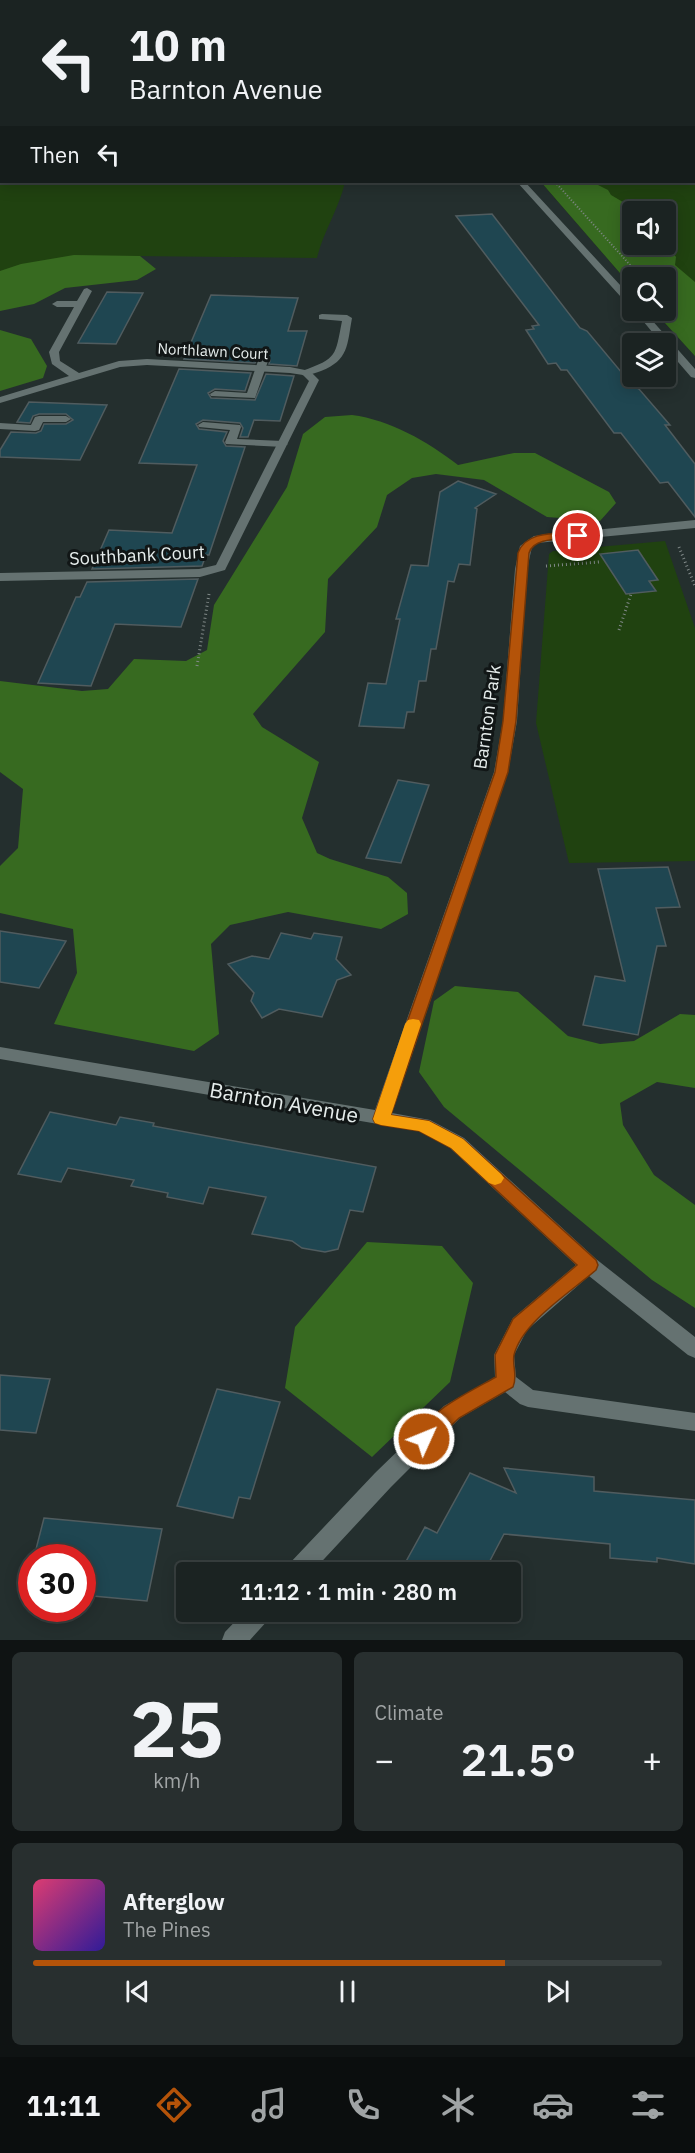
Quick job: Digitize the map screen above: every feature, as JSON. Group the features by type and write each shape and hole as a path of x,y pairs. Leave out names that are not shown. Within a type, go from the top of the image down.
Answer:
{"street":[{"path":"522,183 622,293"},
{"path":"78,377 55,362 54,352 87,291"},
{"path":"57,303 80,304"},
{"path":"306,374 339,359 347,318 322,317"},
{"path":"648,321 695,375"},
{"name":"Northlawn Court","path":"0,400 119,364 147,362 262,365 306,374"},
{"path":"215,394 251,396 262,365"},
{"path":"203,425 236,427 230,442 283,444 314,380 306,374"},
{"path":"0,426 34,428 39,419 66,419"},
{"name":"Southbank Court","path":"0,577 54,578 200,573 221,567 283,444"},
{"name":"Barnton Park","path":"381,1119 501,772 510,721 521,569 526,546 534,540 695,524"},
{"name":"Barnton Avenue","path":"0,1053 423,1125 457,1143 589,1265 695,1349"},
{"path":"589,1265 520,1324 504,1355 506,1381 528,1398 695,1422"},
{"path":"306,1562 383,1480 452,1412 506,1381"},
{"path":"234,1640 251,1622"}],"path":[{"path":"556,183 632,267"},
{"path":"671,526 695,586"},
{"path":"521,569 599,562"},
{"path":"197,666 210,588 200,573"},
{"path":"619,630 631,594"}],"green space":[{"path":"0,183 345,183 317,258 131,256 19,278 0,292"},
{"path":"542,183 695,183 695,356 663,321 676,321 676,267 622,267 622,275"},
{"path":"542,183 594,183 608,190 611,195 622,201 622,255 674,255 675,265 695,282 695,356 663,321 676,321 676,267 622,267 622,275"},
{"path":"74,255 140,256 156,269 137,280 65,288 34,304 0,311 0,271 21,264"},
{"path":"0,330 31,339 47,366 43,378 0,391"},
{"path":"352,415 380,422 408,433 458,465 514,453 535,453 609,492 616,503 600,521 547,517 484,480 436,474 412,478 387,495 377,527 328,579 325,632 253,714 262,727 319,762 302,818 317,853 388,877 407,893 408,914 381,929 288,912 230,925 211,944 219,1034 194,1051 54,1024 77,973 73,929 0,913 0,866 18,848 23,789 0,772 0,681 82,691 108,689 134,659 186,661 207,650 214,605 287,487 303,434 325,417"},
{"path":"665,541 695,628 695,861 569,863 536,723 549,554 553,551"},
{"path":"455,986 518,992 568,1036 600,1044 634,1041 680,1014 695,1015 695,1088 657,1082 620,1103 623,1125 654,1175 695,1205 695,1308 652,1280 444,1107 419,1072 434,1001"},
{"path":"367,1242 442,1246 473,1283 450,1382 372,1457 285,1388 295,1327"}],"building":[{"path":"492,214 580,328 587,331 622,373 622,387 639,389 670,425 665,425 695,464 695,517 668,482 660,483 621,433 614,433 567,370 561,370 556,363 548,364 526,330 534,329 532,326 539,325 456,216"},
{"path":"107,292 143,293 116,344 78,343"},
{"path":"211,295 298,298 288,331 307,331 297,366 269,364 270,360 264,356 257,359 255,363 184,359"},
{"path":"179,369 251,373 245,391 215,389 208,393 211,398 255,400 266,374 294,376 280,421 254,420 248,437 240,437 243,428 240,423 203,420 196,424 199,429 227,432 223,441 226,446 245,447 209,555 206,555 202,566 92,569 109,530 172,533 197,465 139,463"},
{"path":"29,402 107,405 80,460 0,457 0,450 11,432 36,433 41,431 44,424 66,424 73,420 66,414 39,414 33,416 30,423 17,422"},
{"path":"458,481 496,494 475,508 477,509 470,565 459,564 454,582 448,581 436,649 431,649 426,681 419,681 414,712 407,712 404,728 359,726 368,683 386,684 400,619 396,619 411,565 428,566 440,492"},
{"path":"638,550 658,580 649,581 656,591 626,594 600,554"},
{"path":"198,579 181,627 115,624 91,686 38,683 76,597 80,597 87,582"},
{"path":"398,780 429,785 401,863 366,858"},
{"path":"668,867 680,907 656,908 666,946 657,946 638,1035 583,1025 595,976 625,981 598,869"},
{"path":"0,931 66,941 39,988 0,982"},
{"path":"281,933 311,939 314,933 342,937 336,959 351,975 337,980 322,1017 279,1009 262,1018 251,1001 254,993 228,964 252,956 269,959"},
{"path":"50,1112 116,1125 120,1117 154,1123 153,1126 376,1167 363,1212 350,1210 338,1249 325,1252 302,1248 292,1241 252,1234 266,1197 209,1187 203,1204 167,1197 168,1193 131,1186 134,1180 68,1168 61,1182 18,1174"},
{"path":"0,1375 50,1379 36,1433 0,1430"},
{"path":"217,1389 280,1402 250,1499 239,1497 233,1518 177,1506"},
{"path":"504,1468 594,1477 594,1491 695,1500 695,1564 657,1558 657,1562 610,1558 610,1544 504,1534 489,1562 406,1562 425,1527 437,1533 470,1473 516,1493"},
{"path":"44,1518 162,1529 147,1601 96,1596 96,1544 37,1544"}],"slow traffic":[{"path":"413,1024 381,1119 423,1125 457,1143 495,1178"}],"route":[{"path":"424,1439 452,1412 506,1381 504,1355 520,1324 589,1265 457,1143 423,1125 381,1119 501,772 510,721 521,569 526,546 534,540 578,536"}]}
